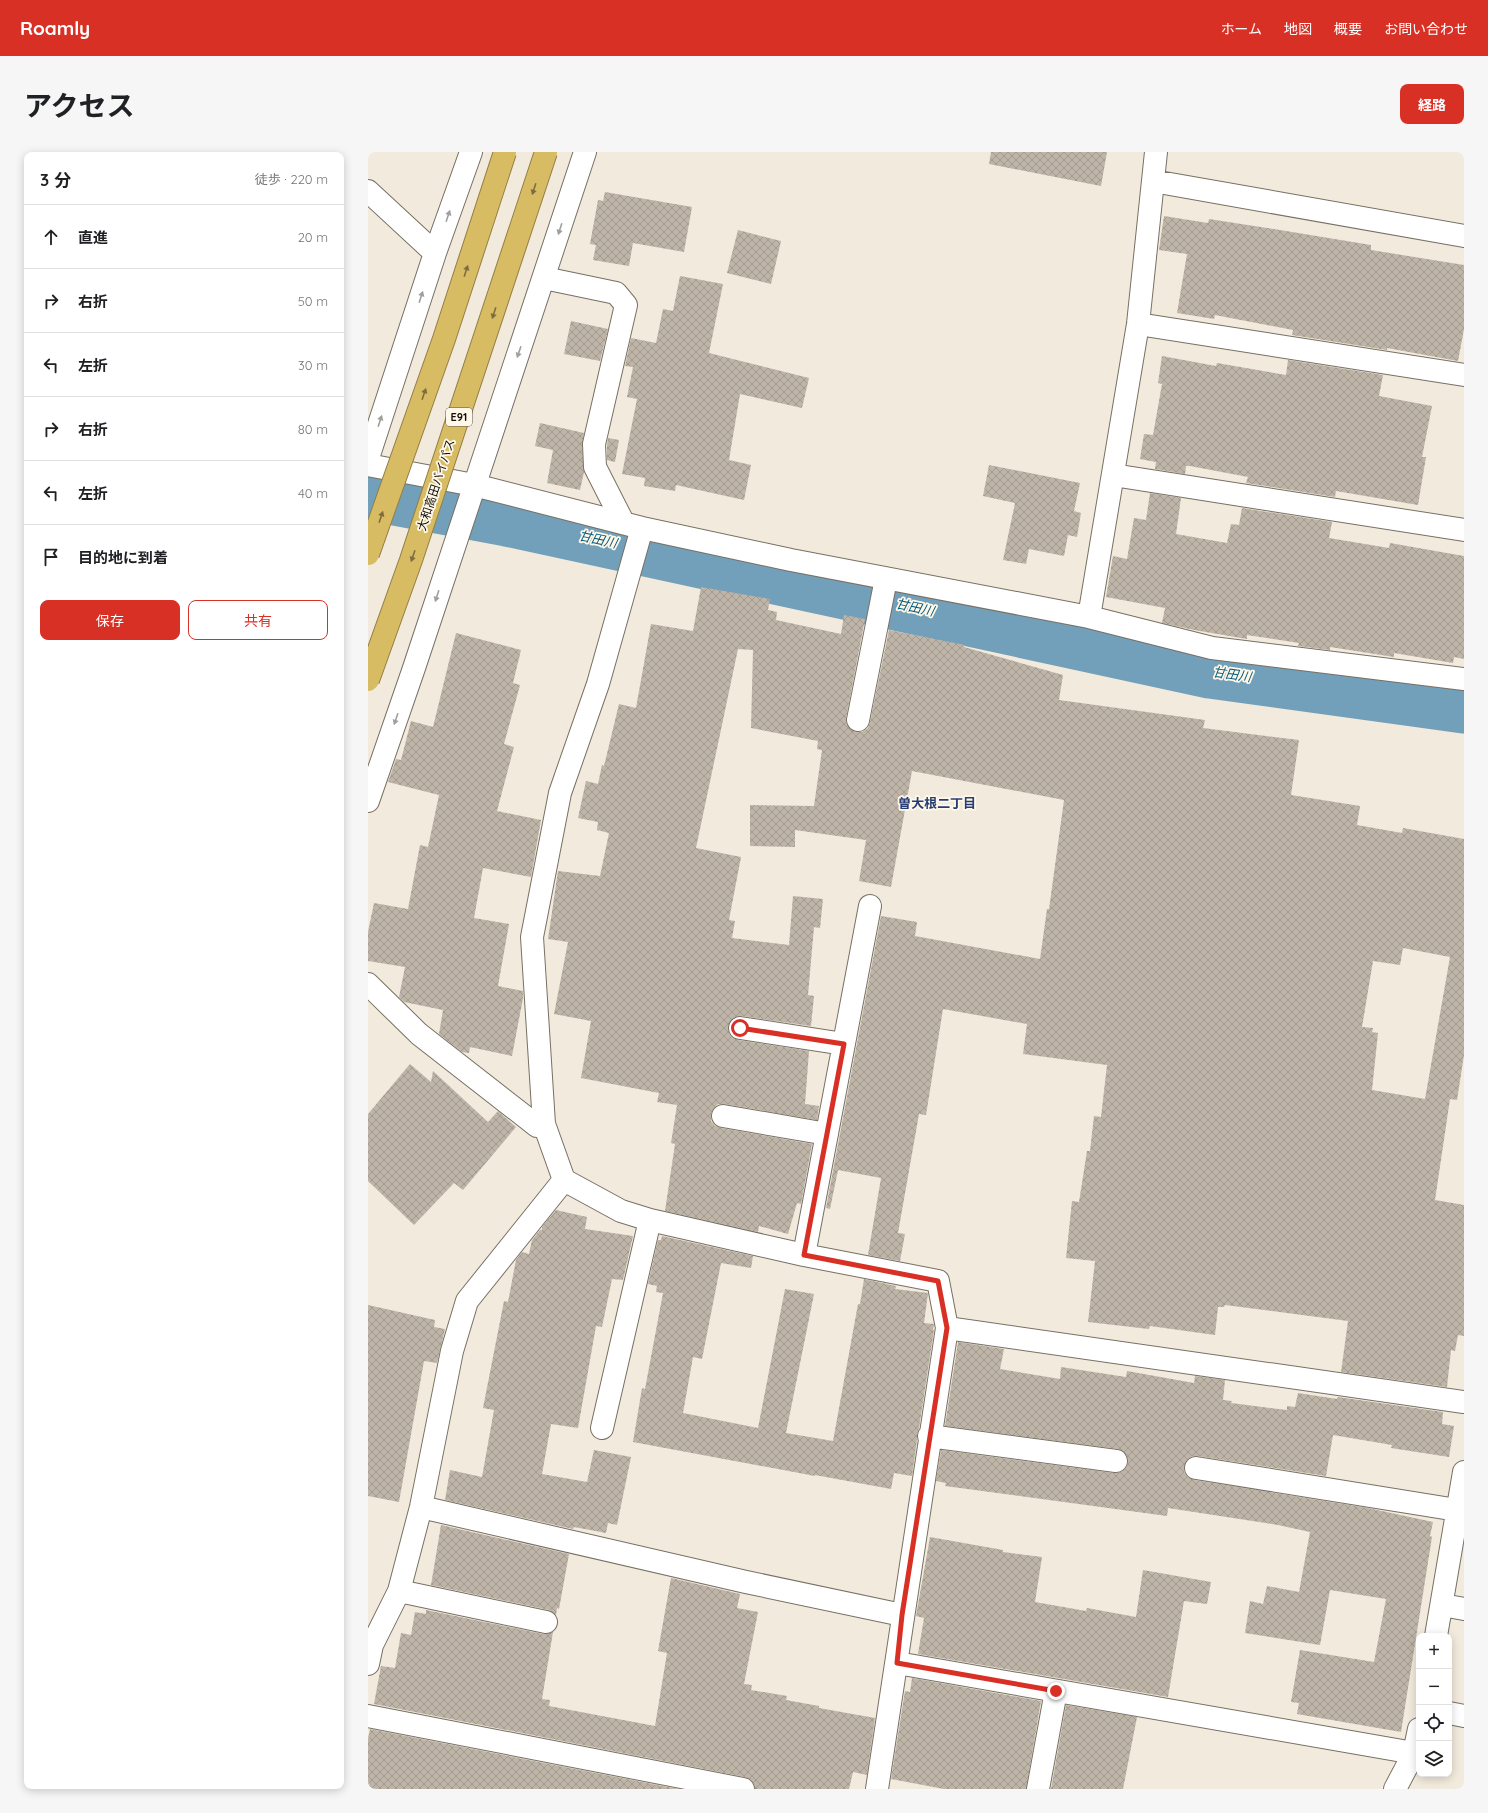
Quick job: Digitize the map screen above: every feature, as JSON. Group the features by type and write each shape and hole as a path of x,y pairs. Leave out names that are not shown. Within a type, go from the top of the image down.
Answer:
{"highway":[{"path":"368,554 444,339 505,152"},
{"name":"大和高田バイパス","path":"368,680 412,560 546,152"}],"street":[{"path":"368,458 435,253 471,152"},
{"path":"368,801 414,668 468,501 585,152"},
{"path":"1089,617 1138,324 1156,152"},
{"path":"1153,181 1464,236"},
{"path":"368,191 435,253"},
{"path":"544,278 616,293 626,304 594,444 595,467 633,525 598,684 560,793 532,936 544,1124 564,1180 621,1211 650,1220 804,1255 938,1281 947,1328 902,1615 897,1663 878,1789"},
{"path":"1138,324 1464,375"},
{"path":"368,465 468,501 633,525 791,560 1089,617 1212,648 1464,679"},
{"path":"1113,475 1464,530"},
{"path":"858,720 886,579"},
{"path":"804,1255 870,906"},
{"path":"368,984 419,1034 537,1126 544,1124"},
{"path":"740,1028 844,1044"},
{"path":"723,1116 827,1134"},
{"path":"368,1664 372,1645 399,1591 421,1507 452,1351 467,1301 564,1180"},
{"path":"602,1428 650,1220"},
{"path":"947,1328 1464,1402"},
{"path":"930,1436 1116,1461"},
{"path":"1196,1468 1457,1510"},
{"path":"1437,1633 1463,1479"},
{"path":"421,1507 746,1582 902,1615"},
{"path":"399,1591 546,1622"},
{"path":"1442,1605 1464,1609"},
{"path":"897,1663 1414,1753"},
{"path":"1038,1789 1056,1691"},
{"path":"1452,1714 1464,1716"},
{"path":"368,1716 743,1789"},
{"path":"1395,1789 1414,1753 1416,1741"}],"building":[{"path":"991,152 1107,152 1101,186 989,164"},
{"path":"605,192 692,207 684,252 633,243 629,266 593,260 596,245 590,244 598,200 603,201"},
{"path":"1164,216 1208,223 1209,219 1274,229 1371,245 1371,250 1464,265 1464,329 1458,361 1387,348 1387,350 1292,335 1293,330 1215,315 1214,319 1177,313 1187,254 1159,250"},
{"path":"738,230 781,241 771,284 727,273"},
{"path":"680,276 723,284 709,353 809,378 802,408 740,394 729,460 751,465 744,500 676,485 675,491 644,486 645,478 622,474 637,399 627,397 633,367 625,366 631,338 656,343 663,309 673,311"},
{"path":"571,321 608,329 600,361 564,354"},
{"path":"1162,356 1216,366 1217,363 1286,375 1288,360 1383,375 1379,396 1432,406 1422,457 1426,457 1418,505 1336,491 1335,497 1246,483 1248,477 1190,466 1186,466 1185,474 1155,469 1156,462 1140,459 1144,434 1153,435 1162,384 1158,383"},
{"path":"540,423 584,433 582,445 584,472 580,490 547,483 553,450 535,446"},
{"path":"608,438 619,440 615,462 607,460"},
{"path":"989,465 1080,483 1074,511 1081,513 1077,537 1068,535 1064,556 1029,549 1026,564 1003,560 1015,503 983,496"},
{"path":"1150,493 1181,498 1176,534 1227,543 1231,524 1239,525 1242,508 1332,522 1329,538 1389,548 1390,543 1464,556 1464,659 1454,657 1453,663 1394,653 1394,657 1330,647 1330,650 1298,646 1299,643 1247,635 1247,639 1194,630 1162,623 1165,608 1106,597 1113,556 1127,559 1134,518 1146,520"},
{"path":"701,587 770,599 768,610 777,612 776,620 841,634 844,615 865,619 846,718 846,724 855,732 862,732 868,728 870,722 889,630 965,645 964,647 1063,675 1059,700 1205,720 1203,728 1299,740 1291,795 1360,806 1357,825 1402,833 1403,828 1464,839 1464,1055 1457,1100 1450,1099 1435,1200 1464,1205 1464,1336 1458,1335 1455,1351 1451,1350 1447,1387 1341,1372 1348,1321 1225,1305 1224,1307 1218,1307 1215,1335 1150,1326 1149,1329 1088,1322 1095,1261 1066,1258 1072,1201 1079,1202 1087,1151 1090,1151 1094,1116 1101,1117 1107,1065 1023,1054 1027,1024 943,1009 926,1115 919,1114 898,1233 905,1234 900,1261 868,1255 881,1178 838,1170 830,1209 826,1208 881,916 917,922 915,936 1040,959 1047,909 1049,909 1064,800 912,771 891,887 859,881 866,840 795,830 795,847 750,846 750,805 814,806 822,750 817,749 818,741 751,728 753,650 738,649 696,848 741,857 729,920 735,921 732,938 789,945 793,896 823,899 820,928 814,927 808,995 814,996 811,1026 742,1016 735,1017 731,1020 728,1026 729,1033 732,1037 738,1040 809,1051 805,1104 819,1106 817,1120 725,1104 718,1104 711,1113 711,1121 715,1126 721,1128 812,1144 801,1204 797,1203 788,1234 759,1226 758,1232 665,1211 675,1144 671,1143 677,1105 657,1102 659,1093 581,1078 591,1021 554,1014 568,942 548,939 558,871 600,876 609,833 597,830 598,822 578,818 586,781 598,784 602,765 604,766 619,704 636,708 651,624 693,631","holes":["1403,948 1450,957 1425,1099 1372,1090 1378,1033 1372,1032 1373,1028 1362,1027 1373,961 1400,965"]},
{"path":"456,633 521,650 513,683 520,685 504,744 514,747 497,811 541,820 531,877 483,868 474,918 509,924 498,986 523,991 512,1056 470,1047 469,1053 462,1052 439,1034 443,1010 404,1002 399,997 405,967 368,961 368,932 374,903 408,909 420,845 428,847 439,795 388,782 396,759 401,760 411,721 433,727"},
{"path":"410,1064 431,1082 433,1071 488,1122 498,1111 516,1127 463,1190 454,1183 414,1225 368,1181 368,1114"},
{"path":"556,1210 587,1217 585,1229 633,1236 623,1280 612,1279 602,1327 596,1326 578,1428 551,1424 542,1474 587,1482 594,1450 631,1457 617,1525 608,1523 606,1533 574,1527 573,1529 445,1500 450,1470 482,1477 494,1410 483,1408 504,1301 508,1302 516,1260 522,1252 529,1254 532,1240 540,1230 542,1230 542,1227"},
{"path":"662,1236 753,1256 751,1268 721,1263 702,1359 693,1357 683,1413 758,1428 785,1289 814,1294 786,1433 833,1441 864,1279 896,1286 895,1289 928,1293 924,1323 934,1324 934,1330 917,1434 912,1476 894,1473 891,1489 633,1442 642,1388 645,1389 663,1293 656,1292 657,1286 648,1284 658,1240 661,1240"},
{"path":"368,1305 435,1320 434,1327 445,1329 437,1363 424,1361 399,1502 368,1496"},
{"path":"958,1342 1004,1349 1000,1369 1060,1379 1061,1367 1126,1377 1127,1371 1194,1383 1195,1376 1225,1380 1223,1400 1232,1401 1231,1403 1287,1410 1287,1406 1295,1407 1298,1393 1337,1399 1338,1397 1443,1412 1442,1424 1454,1426 1449,1457 1391,1448 1392,1445 1333,1435 1326,1476 1198,1456 1192,1456 1187,1460 1184,1466 1184,1472 1188,1477 1194,1480 1368,1508 1433,1522 1430,1536 1432,1537 1401,1732 1297,1714 1299,1703 1291,1702 1300,1650 1374,1662 1386,1599 1330,1590 1320,1645 1245,1633 1250,1601 1263,1604 1267,1586 1299,1592 1310,1532 1278,1525 1168,1508 1167,1516 945,1486 946,1483 936,1481 941,1450 1114,1473 1121,1472 1126,1468 1128,1463 1127,1456 1123,1451 1118,1449 945,1426"},
{"path":"441,1525 569,1554 559,1609 557,1608 556,1615 549,1610 431,1585"},
{"path":"930,1537 1003,1550 1003,1552 1042,1557 1035,1602 1086,1611 1087,1608 1136,1617 1143,1570 1211,1582 1207,1604 1184,1601 1168,1697 918,1654 924,1618 916,1616"},
{"path":"671,1578 740,1594 737,1608 758,1612 744,1684 752,1685 751,1690 787,1696 786,1700 819,1706 819,1708 875,1718 867,1775 853,1772 849,1789 755,1789 751,1780 745,1777 374,1704 381,1666 395,1668 401,1633 411,1635 415,1612 426,1614 426,1610 543,1634 553,1632 542,1699 550,1700 549,1706 655,1726 667,1653 658,1651"},
{"path":"912,1678 1041,1701 1026,1789 944,1789 891,1779 905,1691 910,1692"},
{"path":"1066,1705 1137,1717 1123,1789 1051,1789"},
{"path":"370,1729 678,1789 368,1789 368,1739"}],"waterway":[{"name":"甘田川","path":"368,493 507,519 1210,671 1464,706"}],"district":[{"name":"曽大根二丁目","path":"937,803"}],"route":[{"path":"740,1028 844,1044 804,1255 938,1281 947,1328 902,1615 897,1663 1056,1691"}]}
